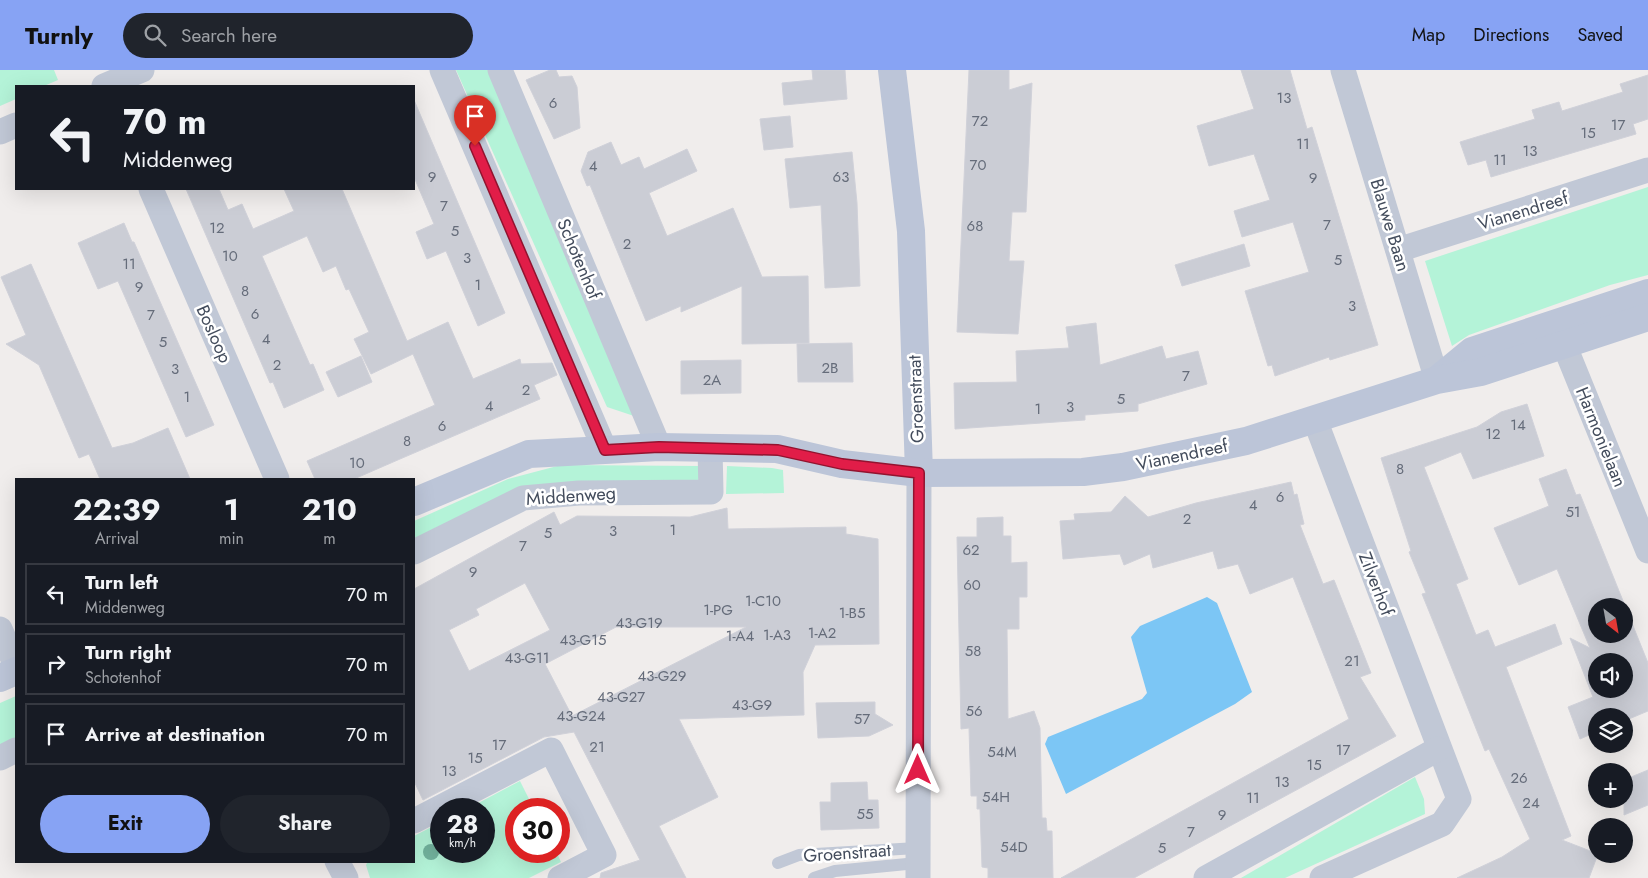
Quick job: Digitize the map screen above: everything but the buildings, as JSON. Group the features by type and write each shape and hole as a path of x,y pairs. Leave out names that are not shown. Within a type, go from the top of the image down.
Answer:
{"street":[{"path":"104,82 142,70"},
{"path":"442,70 605,450"},
{"name":"Schotenhof","path":"500,70 659,447"},
{"name":"Groenstraat","path":"892,70 910,231 919,473 917,863"},
{"name":"Blauwe Baan","path":"1343,70 1437,380"},
{"path":"0,132 15,124"},
{"name":"Vianendreef","path":"1398,250 1648,170"},
{"name":"Bosloop","path":"151,190 277,478"},
{"name":"Vianendreef","path":"919,473 1083,472 1123,467 1246,441 1437,380 1481,372 1648,293"},
{"name":"Vianendreef","path":"1560,333 1648,317"},
{"name":"Harmonielaan","path":"1560,333 1648,552"},
{"name":"Zilverhof","path":"1315,420 1438,749 1459,799 1442,824 1322,878"},
{"path":"415,502 529,454 659,447 778,450 842,464 919,473"},
{"name":"Middenweg","path":"415,552 523,498 579,493 714,499 710,448"},
{"path":"0,629 15,664"},
{"path":"0,678 15,671"},
{"path":"1206,878 1438,749"},
{"path":"0,758 15,750"},
{"path":"415,820 551,750 604,855 560,878"},
{"path":"338,863 346,878"}],"lane":[{"name":"Groenstraat","path":"778,863 799,855 917,863"},
{"name":"Groenstraat","path":"814,878 835,871 917,863"}],"green space":[{"path":"0,70 54,70 58,80 46,85 15,85 15,99 0,106"},
{"path":"456,70 488,70 634,416 607,407"},
{"path":"1648,187 1648,275 1610,285 1469,335 1452,346 1425,261"},
{"path":"561,465 701,466 698,483 574,485 415,544 415,521 508,479"},
{"path":"727,466 783,470 784,493 726,494"},
{"path":"15,696 15,746 0,754 0,703"},
{"path":"1415,777 1424,799 1425,814 1285,878 1241,878"},
{"path":"520,781 528,798 505,798 505,863 559,863 529,878 370,878 367,863 415,863 415,835 430,828 430,863 495,863 495,798 488,798"}],"water":[{"path":"1207,597 1217,603 1252,692 1235,704 1066,794 1045,744 1048,737 1142,699 1147,693 1131,637 1140,626"}],"route":[{"path":"475,146 535,282 605,450 659,447 778,450 842,464 919,473 918,770"}]}
